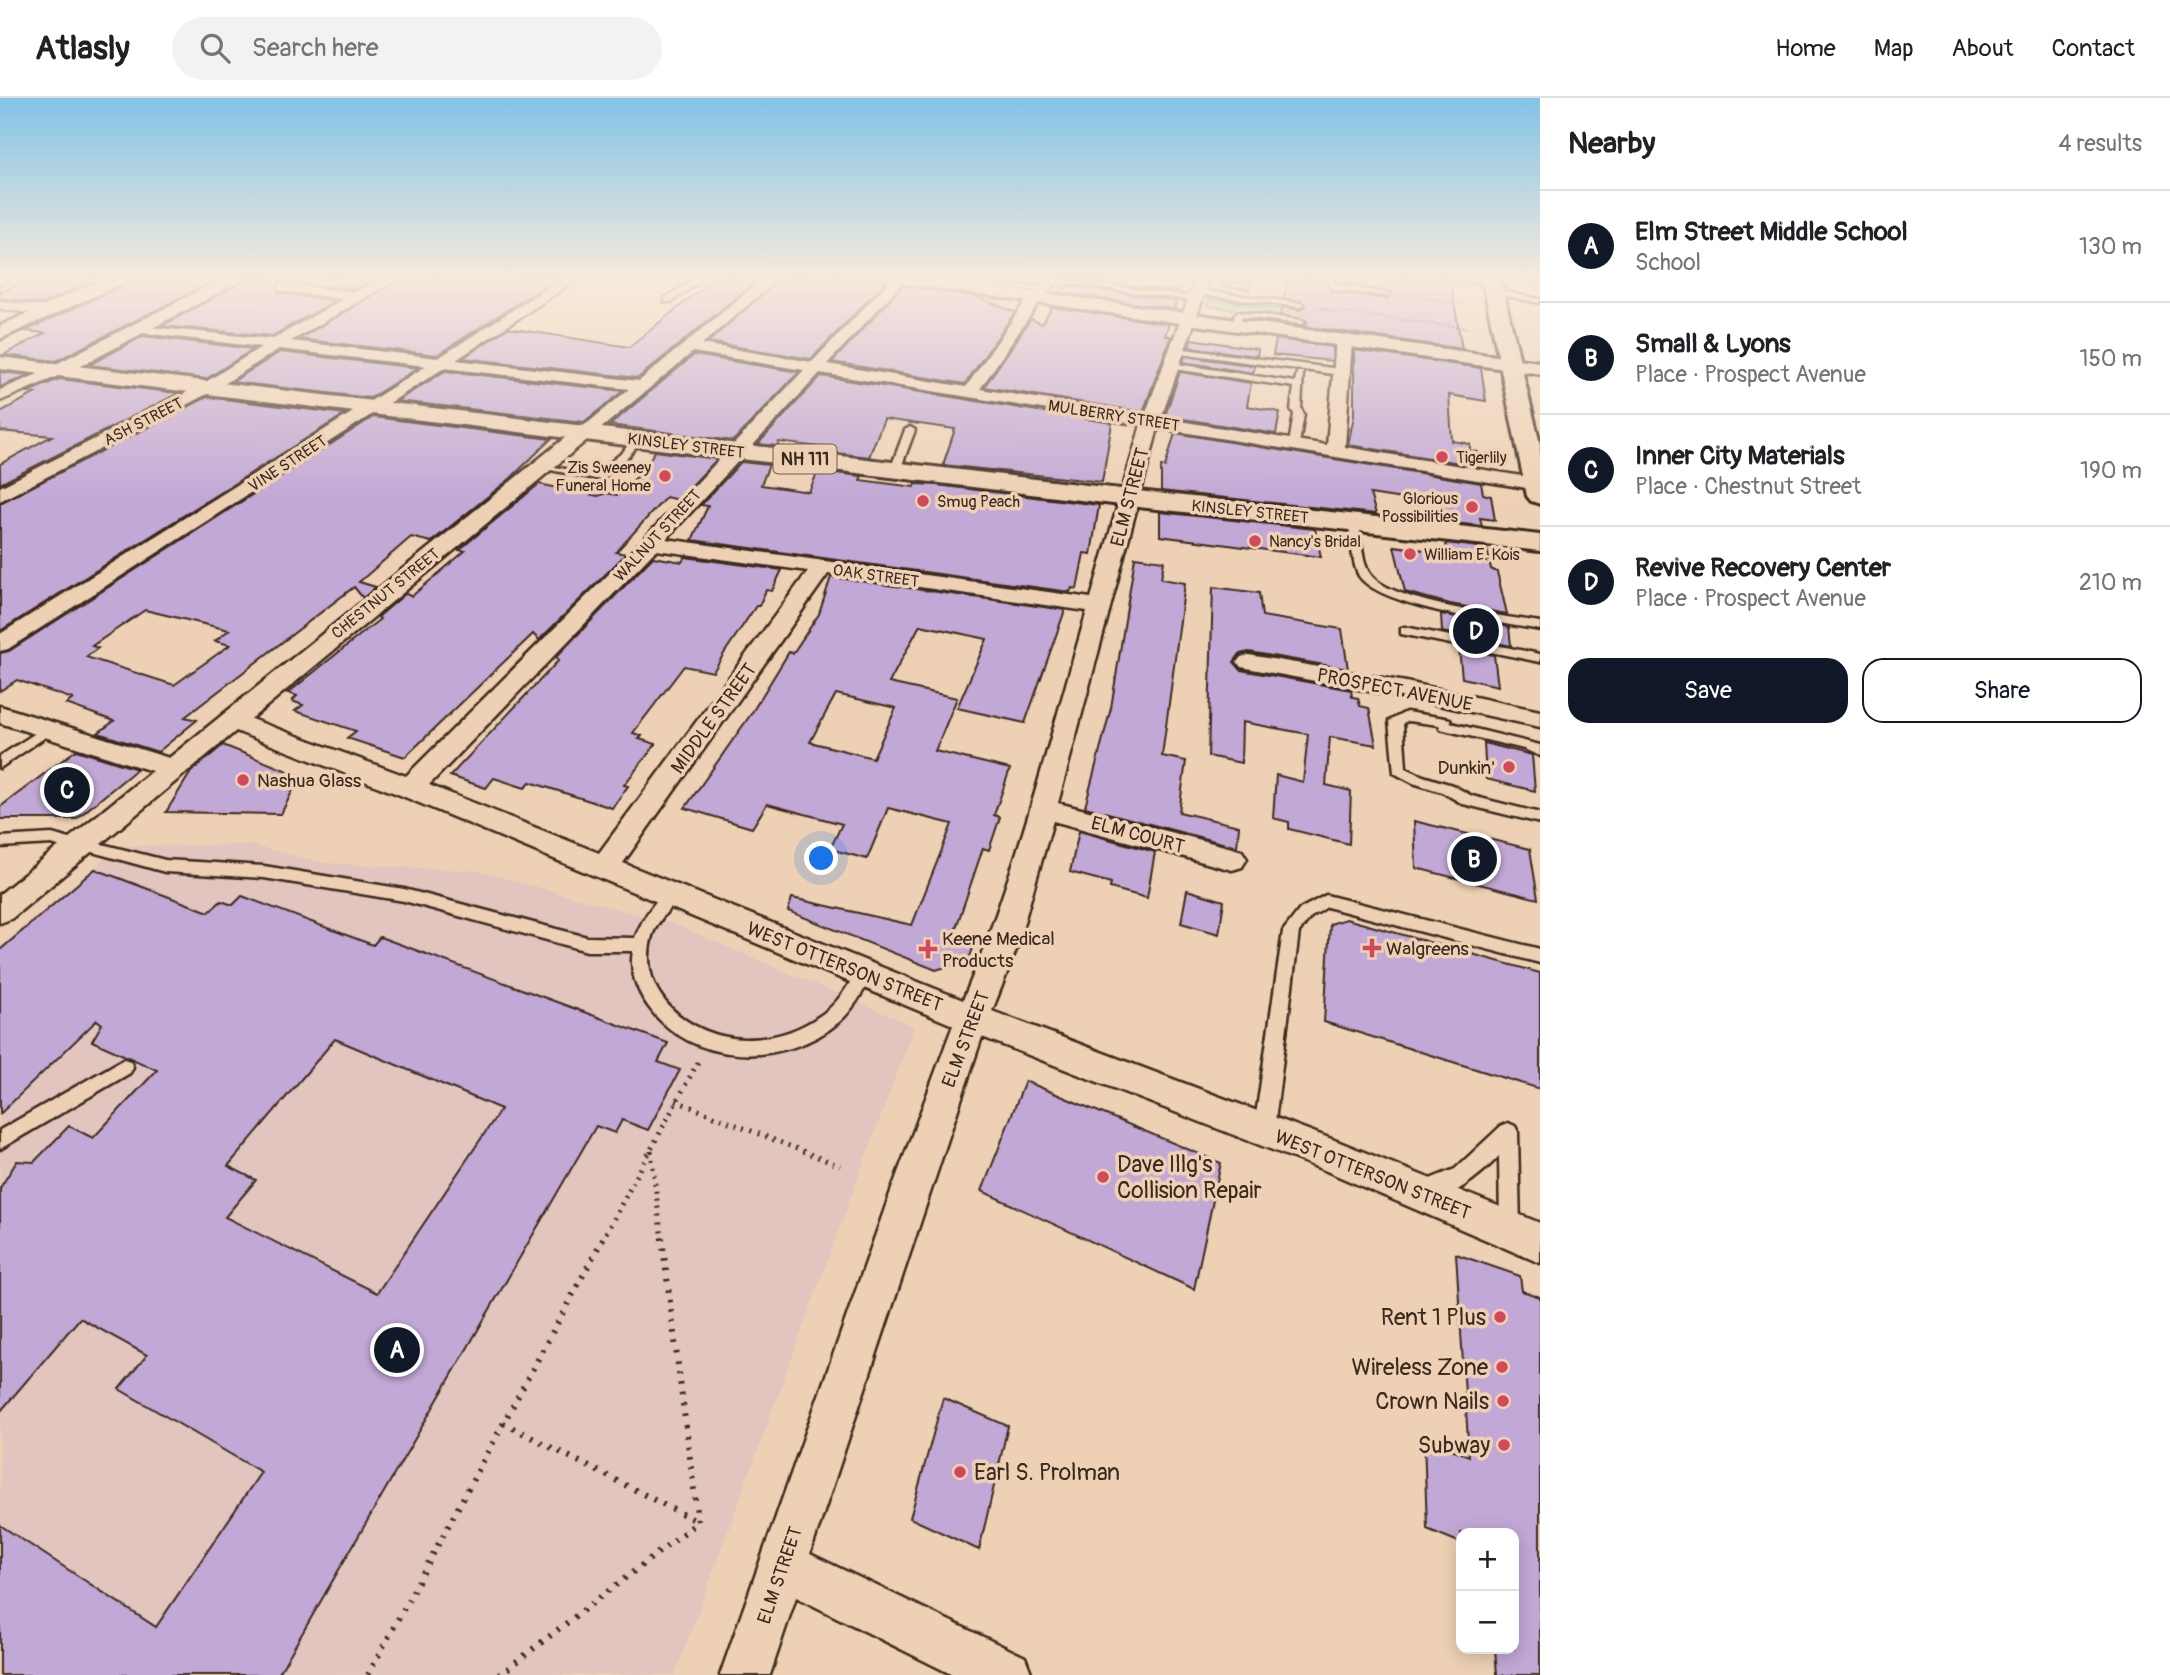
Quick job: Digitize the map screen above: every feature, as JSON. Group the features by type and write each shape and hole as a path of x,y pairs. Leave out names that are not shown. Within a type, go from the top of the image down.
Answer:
{"main road":[{"path":"57,371 96,352"},
{"path":"1428,352 1540,368"},
{"path":"1508,352 1532,427 1539,490"},
{"name":"KINSLEY STREET","path":"0,363 1129,498 1540,543"}],"street":[{"name":"ASH STREET","path":"0,495 207,388 264,352"},
{"path":"347,352 642,386"},
{"name":"VINE STREET","path":"0,643 460,352"},
{"name":"CHESTNUT STREET","path":"0,911 683,352"},
{"name":"MULBERRY STREET","path":"722,352 1336,451 1539,490"},
{"name":"WALNUT STREET","path":"411,788 832,352"},
{"path":"970,392 1000,352"},
{"name":"ELM STREET","path":"745,1675 971,1018 1000,950 1101,607 1151,421 1175,352"},
{"path":"1336,451 1343,352"},
{"path":"0,396 57,371"},
{"name":"OAK STREET","path":"650,543 1101,607"},
{"name":"MIDDLE STREET","path":"603,869 822,567"},
{"name":"PROSPECT AVENUE","path":"1249,662 1406,690 1540,719"},
{"path":"0,714 172,768"},
{"name":"WEST OTTERSON STREET","path":"230,720 411,788 971,1018 1264,1129 1525,1236"},
{"name":"ELM COURT","path":"1043,809 1232,859"},
{"path":"782,1565 1007,1675"}],"lane":[{"path":"1173,358 1340,372"},
{"path":"1173,358 1299,385"},
{"path":"1294,444 1299,414 1296,409 1301,367"},
{"path":"895,470 910,430"},
{"path":"540,467 597,478 626,454 637,439"},
{"path":"1353,523 1365,576 1376,584 1398,596 1423,603 1540,625"},
{"path":"1405,631 1540,658"},
{"path":"1540,751 1521,743 1445,724 1406,716 1396,721 1399,770 1418,780 1540,810"},
{"path":"0,763 47,729"},
{"path":"1447,788 1468,800 1540,818"},
{"path":"0,842 52,839 165,866 264,872 404,895 587,944 642,944"},
{"path":"671,895 646,931 642,944 642,973 649,994 661,1012 678,1027 709,1041 745,1047 793,1040 823,1024 839,1011 864,974"},
{"path":"1264,1129 1291,932 1298,918 1309,909 1326,901 1540,956"},
{"path":"0,1140 124,1068"},
{"path":"1416,1191 1447,1185 1473,1169 1508,1132 1525,1236"}],"path":[{"path":"368,1675 709,1041"},
{"path":"676,1101 840,1166"},
{"path":"650,1149 698,1522"},
{"path":"503,1423 698,1522"},
{"path":"499,1675 698,1522"}],"shaded area":[{"path":"251,845 325,863 478,871 673,924 914,1026 675,1675 0,1675 0,946 120,846"}],"building":[{"path":"10,352 74,352 56,361 3,355"},
{"path":"114,352 249,352 206,379 89,365"},
{"path":"280,352 418,368 370,398 232,382"},
{"path":"408,352 442,352 437,355"},
{"path":"473,352 670,352 638,378 463,358"},
{"path":"766,352 818,352 811,359"},
{"path":"842,352 988,352 965,384 832,362"},
{"path":"1008,352 1165,352 1143,412 984,387"},
{"path":"1224,352 1258,352 1257,356"},
{"path":"1274,352 1333,352 1332,361 1273,355"},
{"path":"1354,352 1481,368 1486,401 1449,395 1452,441 1470,444 1470,451 1478,452 1479,466 1348,445 1354,416"},
{"path":"694,355 799,372 733,441 610,425"},
{"path":"1185,356 1255,366 1253,373 1183,362"},
{"path":"445,371 623,391 584,422 397,401"},
{"path":"0,372 29,375 0,387"},
{"path":"1180,372 1251,383 1247,406 1280,412 1276,434 1165,416"},
{"path":"821,376 1112,423 1102,482 943,465 955,429 884,419 869,457 827,452 828,448 779,442 777,446 758,444"},
{"path":"59,379 179,393 0,484 0,464 52,436 0,431 0,412 36,393 28,392"},
{"path":"207,397 345,414 0,631 0,503"},
{"path":"373,417 551,439 511,478 431,542 411,537 359,582 376,587 363,598 354,587 185,717 197,720 158,752 98,733 114,721 66,704 73,699 17,680 0,691 0,653 9,651","holes":["145,610 229,630 215,641 230,645 174,685 86,657 98,648 92,646"]},
{"path":"1175,433 1481,483 1483,494 1491,496 1495,520 1480,518 1482,526 1443,522 1441,505 1370,494 1376,514 1161,491 1161,466 1165,467"},
{"path":"655,451 717,459 678,500 666,497 616,552 626,554 539,640 533,634 405,757 347,738 356,731 295,711 303,705 292,701 297,696 288,693 380,619 378,617 405,594 412,596 465,551 459,550 539,484 598,496 606,493 617,495 641,473"},
{"path":"741,462 769,465 761,485 809,492 818,471 862,476 860,480 914,487 916,484 937,485 1099,505 1091,554 1084,553 1077,589 1072,588 1070,592 692,540 708,506 701,505"},
{"path":"1160,512 1315,529 1321,557 1160,536"},
{"path":"1446,543 1487,548 1491,569 1497,572 1507,614 1450,604 1405,592 1394,546 1447,553"},
{"path":"653,557 682,562 685,557 782,570 772,591 766,590 759,606 756,606 713,672 684,666 633,733 642,736 639,739 656,744 624,785 628,786 612,808 530,782 525,788 494,778 486,788 450,776 559,660 556,657"},
{"path":"1135,557 1164,561 1161,579 1185,583 1162,756 1186,761 1179,812 1239,826 1237,847 1085,807 1111,708"},
{"path":"831,577 1065,610 1025,723 957,708 987,639 920,625 889,683 957,698 935,751 1010,769 994,815 1000,817 989,850 983,848 954,934 976,939 969,960 936,970 788,911 792,898 912,925 952,824 888,808 867,859 830,849 842,824 767,804 752,828 685,808 751,714 789,652 793,653 819,614","holes":["836,694 896,708 873,758 810,742"]},
{"path":"1213,587 1259,593 1262,616 1342,629 1348,669 1249,652 1240,654 1234,662 1241,670 1351,690 1352,697 1358,698 1360,706 1369,708 1376,745 1330,737 1326,785 1351,791 1349,844 1289,829 1289,822 1273,818 1276,775 1303,782 1308,734 1242,722 1241,763 1208,756"},
{"path":"1441,614 1509,627 1511,646 1442,632"},
{"path":"1459,648 1494,655 1498,686 1462,678"},
{"name":"Dunkin'","path":"1484,743 1532,755 1535,791 1486,779"},
{"name":"Nashua Glass","path":"223,745 300,776 281,814 166,812 191,772"},
{"path":"76,750 137,769 76,819 0,819 0,807"},
{"path":"1414,821 1530,849 1538,899 1416,868"},
{"path":"1079,831 1155,852 1147,898 1110,888 1111,883 1070,872"},
{"path":"95,869 209,912 221,901 233,905 242,896 373,945 380,937 668,1043 658,1062 680,1070 648,1130 622,1120 615,1133 596,1126 278,1675 0,1675 0,1525 156,1627 261,1472 119,1389 147,1355 80,1318 0,1412 0,1188 17,1161 34,1162 69,1126 93,1138 157,1070 92,1041 102,1024 97,1020 0,1114 0,950","holes":["335,1039 501,1109 377,1293 225,1217 256,1180 228,1166"]},
{"path":"1187,890 1224,901 1219,934 1181,923"},
{"name":"Walgreens","path":"1346,919 1540,973 1540,1089 1324,1022 1330,924"},
{"name":"Dave Illg's Collision Repair","path":"1025,1081 1221,1163 1194,1289 982,1191"},
{"path":"1456,1254 1520,1276 1522,1291 1540,1297 1540,1675 1497,1675 1495,1654 1519,1654 1519,1528 1456,1528 1456,1541 1427,1529 1424,1438 1469,1456"},
{"name":"Earl S. Prolman","path":"943,1398 1008,1426 979,1550 910,1518"}],"place":[{"name":"Tigerlily","path":"1442,457"},
{"name":"Zis Sweeney Funeral Home","path":"665,476"},
{"name":"Smug Peach","path":"923,501"},
{"name":"Glorious Possibilities","path":"1472,507"},
{"name":"Nancy's Bridal","path":"1255,541"},
{"name":"William E. Kois","path":"1410,554"},
{"name":"Revive Recovery Center","path":"1476,631"},
{"name":"Dunkin'","path":"1509,767"},
{"name":"Nashua Glass","path":"243,780"},
{"name":"Inner City Materials","path":"67,790"},
{"name":"Small & Lyons","path":"1474,859"},
{"name":"Walgreens","path":"1372,948"},
{"name":"Keene Medical Products","path":"928,949"},
{"name":"Dave Illg's Collision Repair","path":"1103,1177"},
{"name":"Rent 1 Plus","path":"1500,1317"},
{"name":"Elm Street Middle School","path":"397,1350"},
{"name":"Wireless Zone","path":"1502,1367"},
{"name":"Crown Nails","path":"1503,1401"},
{"name":"Subway","path":"1504,1445"},
{"name":"Earl S. Prolman","path":"960,1472"}]}
